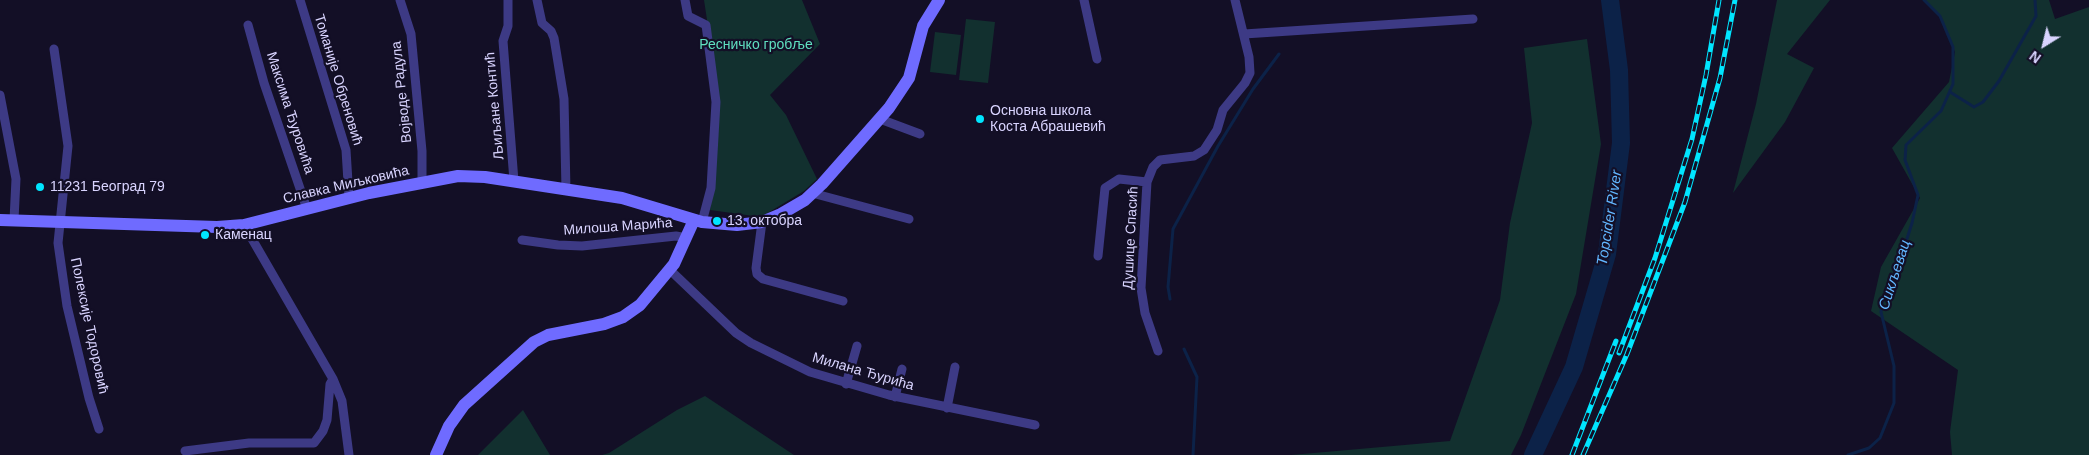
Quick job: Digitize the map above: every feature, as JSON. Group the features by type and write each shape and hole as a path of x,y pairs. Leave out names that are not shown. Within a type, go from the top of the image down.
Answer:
{"street":[{"name":"Томаније Обреновић","path":"300,0 346,150 349,198"},
{"name":"Војводе Радула","path":"400,0 410,34 422,151 422,182"},
{"name":"Љиљане Контић","path":"508,0 508,26 503,41 514,181"},
{"path":"537,0 542,23 551,31 554,38 564,98 566,190"},
{"path":"436,455 448,426 464,405 534,342 548,335 604,324 623,317 644,302 670,270 686,238 698,221 711,188 716,102 706,25 688,16 685,0"},
{"path":"1084,0 1097,59"},
{"name":"Душице Спасић","path":"1158,351 1145,313 1141,288 1147,182 1153,167 1160,160 1194,156 1209,145 1217,130 1223,110 1245,83 1250,73 1244,34 1235,0"},
{"name":"Славка Миљковића","path":"0,220 217,227 244,225 349,198 458,176 514,181 622,198 698,221 737,225 762,222 793,208 812,193 899,95 909,78 923,26 933,3"},
{"path":"1244,34 1473,19"},
{"name":"Максима Ђуровића","path":"248,25 264,83 307,209"},
{"name":"Полексије Тодоровић","path":"54,49 68,146 58,243 67,306 89,398 99,429"},
{"path":"0,95 16,179 14,220"},
{"path":"880,118 920,134"},
{"path":"1098,256 1106,188 1119,180 1147,182"},
{"path":"812,193 908,219"},
{"path":"762,222 756,268 758,274 763,279 843,301"},
{"path":"244,225 333,379 342,402 349,455"},
{"name":"Милоша Марића","path":"522,240 582,246 671,236 686,238"},
{"name":"Милана Ђурића","path":"670,270 710,310 750,343 810,372 895,397 1035,425"},
{"path":"846,384 857,346"},
{"path":"947,408 955,367"},
{"path":"895,397 902,369"},
{"path":"185,451 249,443 314,443 323,431 327,420 330,384 333,379"}],"green space":[{"name":"Ресничко гробље","path":"704,0 802,0 820,44 770,95 786,115 817,179 804,191 761,217 710,210 719,99"},
{"path":"1777,0 1830,0 1787,54 1814,68 1785,122 1733,193 1756,104"},
{"path":"1924,0 2049,0 2055,19 2089,7 2089,455 1952,455 1950,432 1958,370 1871,311 1881,267 1920,198 1892,148 1949,82 1955,52 1940,16"},
{"path":"966,19 995,22 988,83 959,80"},
{"path":"935,32 961,35 956,75 930,72"},
{"path":"1587,39 1601,144 1576,294 1521,435 1511,455 1291,455 1450,441 1500,300 1510,223 1532,123 1524,48"},
{"path":"705,396 794,455 602,455 609,453 677,410"},
{"path":"523,410 550,455 478,455"}],"waterway":[{"name":"Topcider River","path":"1533,455 1574,367 1607,254 1621,143 1619,70 1610,0"},
{"name":"Сикљевац","path":"1848,455 1869,448 1880,438 1894,403 1894,366 1881,312 1882,303 1898,267 1912,223 1918,195 1905,160 1906,145 1941,111 1953,84 1953,47 1940,16 1924,0"},
{"name":"Сикљевац","path":"1950,92 1974,107 1983,102 1999,81 2036,16 2035,0"},
{"path":"1170,299 1168,287 1173,229 1218,146 1253,89 1279,54"},
{"path":"1184,349 1197,377 1193,455"}],"railway":[{"path":"1619,353 1655,258 1692,139 1706,75 1719,0"},
{"path":"1583,455 1627,354 1685,202 1720,78 1735,0"},
{"path":"1572,455 1616,341"}],"place":[{"name":"Основна школа Коста Абрашевић","path":"980,119"},
{"name":"11231 Београд 79","path":"40,187"},
{"name":"13. октобра","path":"717,221"},
{"name":"Каменац","path":"205,235"}]}
